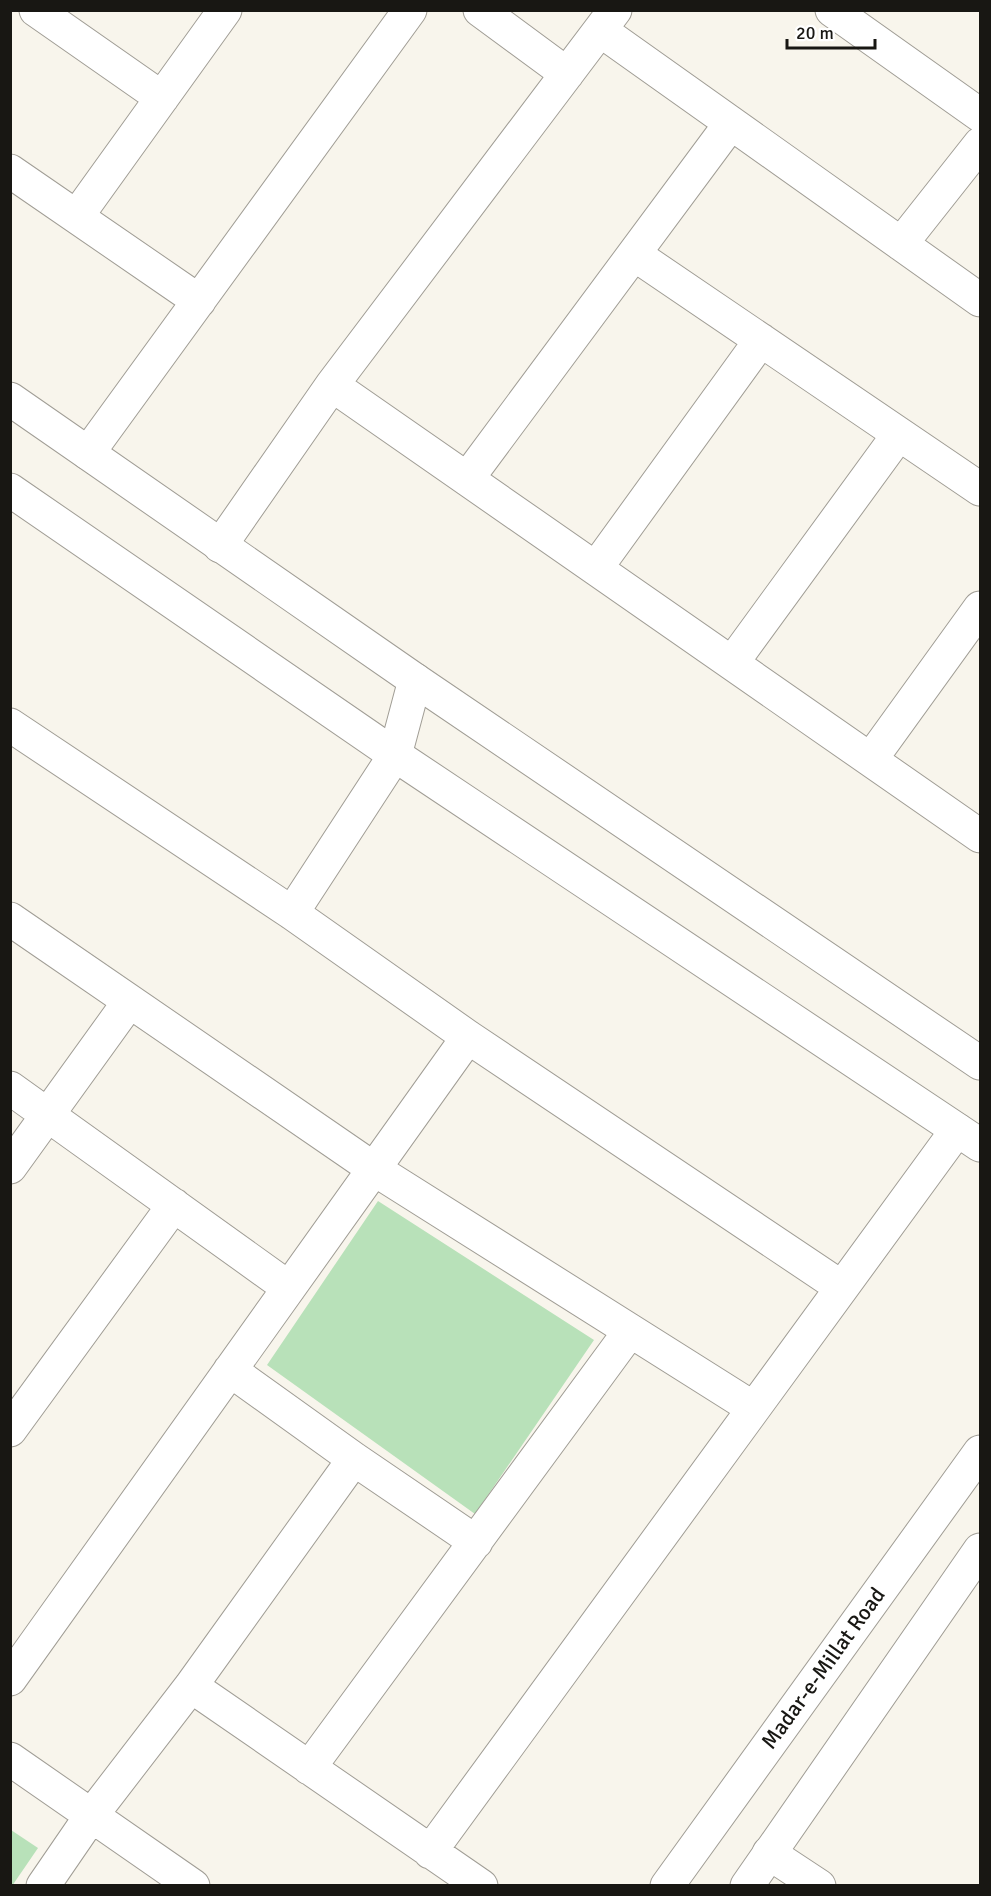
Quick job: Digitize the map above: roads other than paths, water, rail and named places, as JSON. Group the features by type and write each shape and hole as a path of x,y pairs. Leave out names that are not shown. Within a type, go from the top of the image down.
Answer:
{"street":[{"path":"36,10 162,98"},
{"path":"76,216 225,10"},
{"path":"88,453 410,10"},
{"path":"480,10 567,74"},
{"path":"832,10 981,115"},
{"path":"220,546 332,385 607,20 731,123 981,300"},
{"path":"467,479 731,123"},
{"path":"901,244 981,144"},
{"path":"10,171 199,301"},
{"path":"634,254 981,489"},
{"path":"596,568 761,340"},
{"path":"332,385 981,836"},
{"path":"10,399 415,680 981,1063"},
{"path":"732,663 899,434"},
{"path":"10,490 395,755 969,1138 841,1287 430,1852"},
{"path":"871,759 981,608"},
{"path":"292,913 395,755 415,680"},
{"path":"10,726 292,913 468,1037 841,1287"},
{"path":"10,919 374,1169 753,1408"},
{"path":"10,1167 129,1002"},
{"path":"10,1679 468,1037"},
{"path":"10,1088 289,1288"},
{"path":"10,1430 174,1205"},
{"path":"309,1768 630,1331"},
{"path":"230,1370 354,1459 476,1542"},
{"name":"Madar-e-Millat Road","path":"667,1886 981,1452"},
{"path":"43,1886 91,1816 191,1686 354,1459"},
{"path":"747,1886 981,1550"},
{"path":"191,1686 481,1886"},
{"path":"10,1759 193,1886"},
{"path":"769,1853 819,1886"}]}
